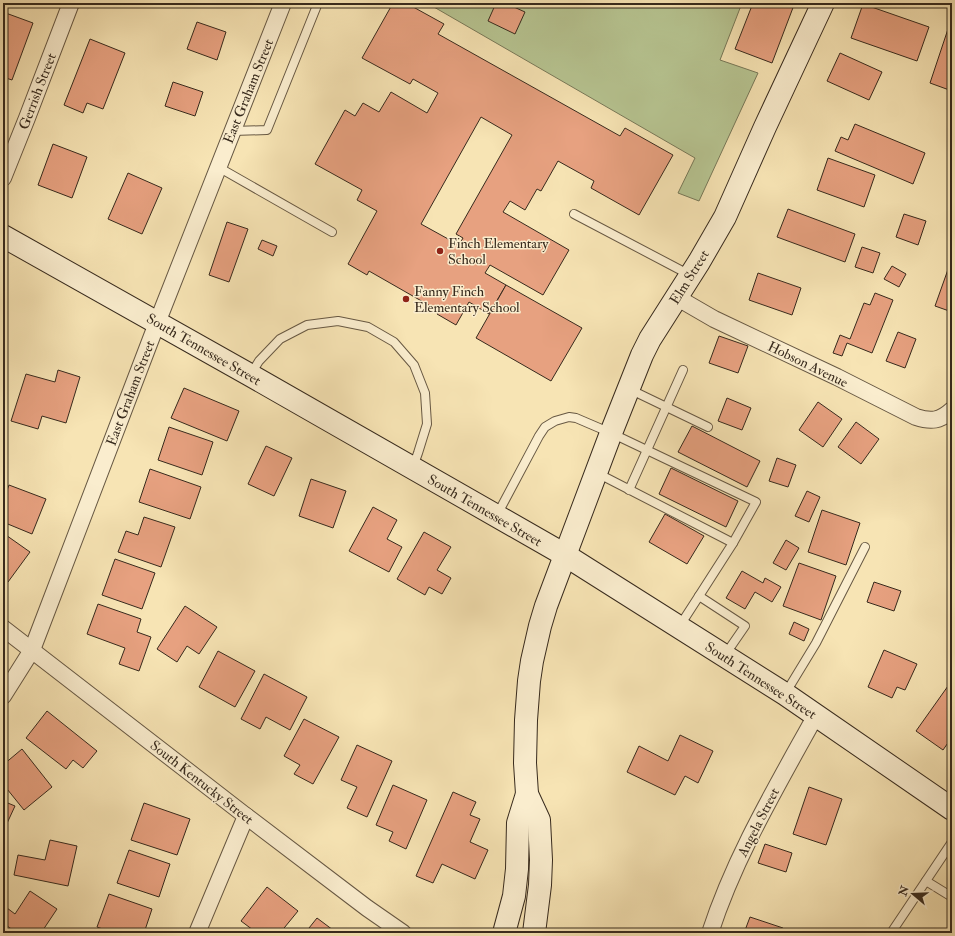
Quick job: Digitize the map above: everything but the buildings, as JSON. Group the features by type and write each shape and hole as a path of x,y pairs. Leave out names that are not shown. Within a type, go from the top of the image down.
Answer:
{"main road":[{"name":"Elm Street","path":"527,794 525,763 529,682 534,650 546,606 642,355 650,339 699,262 725,217 823,3"},
{"name":"South Tennessee Street","path":"3,236 157,322 565,556 784,694 952,809"},
{"path":"504,933 514,896 517,869 518,823 527,794"},
{"path":"527,794 539,820 540,828 540,885 534,933"}],"street":[{"name":"Gerrish Street","path":"3,178 28,118 70,3"},
{"name":"East Graham Street","path":"3,696 32,650 157,322 283,3"},
{"name":"Hobson Avenue","path":"676,297 714,319 916,417 924,420 934,420 947,414"},
{"name":"South Kentucky Street","path":"3,628 246,816 367,908 403,933"},
{"name":"Angela Street","path":"710,933 729,881 748,841 816,715"},
{"path":"197,933 246,816"}],"lane":[{"path":"233,131 268,130 318,3"},
{"path":"218,168 332,232"},
{"path":"574,214 690,276"},
{"path":"250,375 259,361 280,339 307,325 338,321 368,327 394,342 414,365 425,393 427,424 412,468"},
{"path":"629,490 683,370"},
{"path":"628,389 708,427"},
{"path":"496,516 545,427 555,421 569,417 576,418 611,433 756,502 733,543 679,627"},
{"path":"596,473 733,543"},
{"path":"784,694 816,643 865,547"},
{"path":"699,596 745,626 724,656"},
{"path":"891,933 952,842"},
{"path":"926,881 952,898"}],"green space":[{"path":"427,3 742,3 720,60 758,73 699,201 678,193 695,158"}],"place":[{"name":"Finch Elementary School","path":"440,251"},
{"name":"Fanny Finch Elementary School","path":"406,299"}]}
